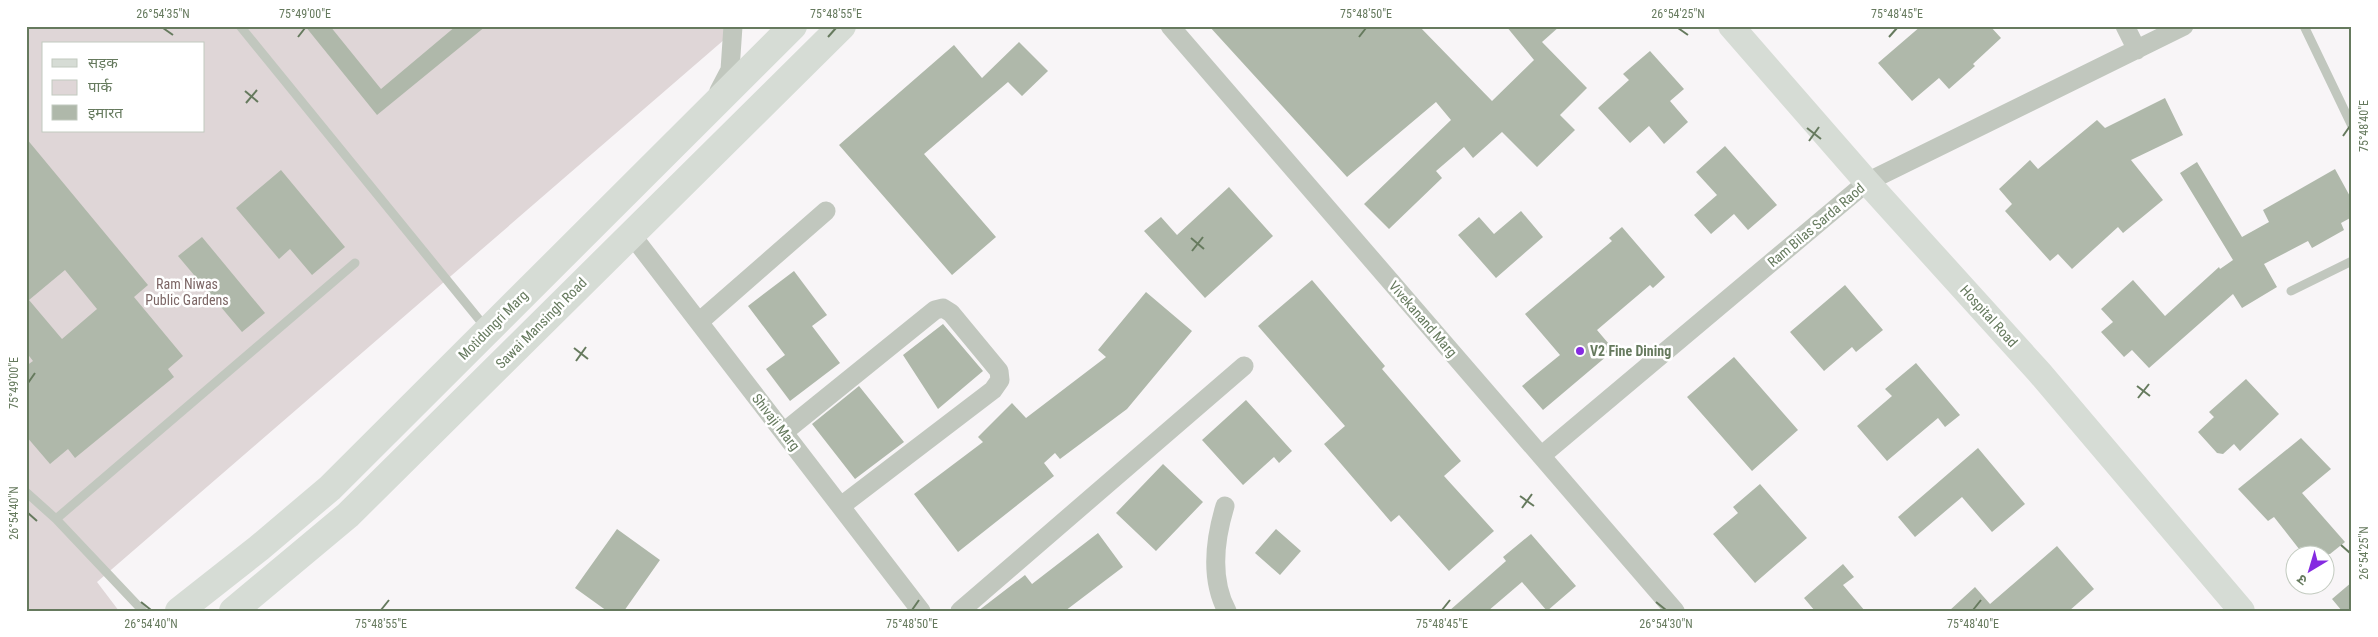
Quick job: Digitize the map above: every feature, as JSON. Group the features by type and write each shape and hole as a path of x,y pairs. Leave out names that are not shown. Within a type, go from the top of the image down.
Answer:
{"main road":[{"name":"Motidungri Marg","path":"180,611 330,488 793,26"},
{"name":"Sawai Mansingh Road","path":"232,611 348,515 835,29"}],"street":[{"path":"710,110 730,70 733,26"},
{"name":"Vivekanand Marg","path":"1170,26 1675,611"},
{"name":"Hospital Road","path":"1731,26 1867,182 2039,372 2242,611"},
{"path":"2125,26 2137,50"},
{"name":"Ram Bilas Sarda Raod","path":"1541,456 1867,182 2184,26"},
{"path":"699,322 826,211"},
{"name":"Shivaji Marg","path":"631,234 922,611"},
{"path":"784,432 935,310 943,308 951,313 999,371 1000,380 994,390 841,506"},
{"path":"960,611 1244,366"},
{"path":"1225,506 1218,532 1216,569 1220,598 1227,611"}],"lane":[{"path":"240,26 488,330"},
{"path":"2304,26 2352,126"},
{"path":"2291,291 2352,261"},
{"path":"56,519 355,263"},
{"path":"26,492 56,519 143,611"}],"green space":[{"name":"Ram Niwas Public Gardens","path":"26,26 740,26 97,582 119,611 26,611"}],"building":[{"path":"305,26 330,26 381,89 456,26 486,26 377,115"},
{"path":"1209,26 1419,26 1492,101 1534,60 1506,26 1560,26 1542,42 1587,88 1560,115 1575,130 1537,167 1502,132 1473,158 1464,147 1436,171 1442,178 1389,229 1364,204 1451,120 1436,102 1347,177"},
{"path":"1921,26 1990,26 2001,38 1973,64 1975,66 1949,89 1939,78 1912,101 1878,63"},
{"path":"1019,42 1048,71 1022,96 1008,82 924,154 996,237 952,275 839,145 954,45 982,78"},
{"path":"1650,51 1684,89 1670,101 1688,122 1664,144 1649,126 1630,143 1598,108 1629,80 1623,74"},
{"path":"2165,98 2183,135 2131,160 2163,200 2123,233 2118,227 2072,269 2058,254 2050,261 2005,211 2012,204 1999,189 2030,160 2038,169 2097,120 2105,128"},
{"path":"26,138 148,285 134,297 183,356 168,369 174,377 75,458 68,449 50,464 26,436 26,366 33,361 26,352","holes":["65,270 97,309 62,339 29,300"]},
{"path":"1725,146 1777,205 1748,230 1734,214 1711,234 1694,215 1717,195 1696,172"},
{"path":"2197,162 2242,237 2269,222 2263,210 2335,169 2352,200 2352,217 2341,223 2344,230 2312,248 2308,241 2264,264 2277,287 2242,308 2233,294 2149,368 2132,350 2124,357 2101,332 2113,322 2101,309 2133,280 2165,316 2219,267 2220,269 2233,260 2180,173"},
{"path":"281,170 345,247 312,275 290,249 279,259 236,208"},
{"path":"1229,187 1273,236 1205,298 1144,231 1161,217 1177,235"},
{"path":"1521,211 1543,237 1496,278 1458,235 1479,217 1494,234"},
{"path":"1622,227 1665,277 1653,288 1650,285 1597,330 1614,350 1543,410 1522,386 1560,355 1525,314 1612,241 1609,238"},
{"path":"202,237 265,313 242,332 178,256"},
{"path":"794,271 827,315 812,326 840,363 790,401 766,369 785,355 748,306"},
{"path":"1312,280 1385,366 1382,369 1461,461 1444,476 1494,531 1449,571 1399,515 1391,522 1324,444 1345,426 1258,326"},
{"path":"1845,285 1883,330 1856,352 1852,347 1824,371 1790,332"},
{"path":"1146,292 1192,331 1127,409 1060,459 1055,453 1044,463 1054,476 958,552 914,494 983,442 978,437 1012,403 1026,418 1106,357 1098,350"},
{"path":"943,324 983,371 938,409 903,355"},
{"path":"1734,357 1798,430 1752,471 1687,397"},
{"path":"1916,363 1960,415 1945,427 1938,418 1887,461 1857,426 1892,396 1885,389"},
{"path":"2246,379 2279,414 2240,451 2234,444 2223,454 2217,453 2198,432 2214,417 2209,412"},
{"path":"859,386 904,442 855,479 812,424"},
{"path":"1246,400 1292,451 1279,463 1274,457 1243,485 1202,440"},
{"path":"2301,438 2331,469 2302,493 2345,542 2336,549 2336,544 2295,544 2274,517 2268,521 2238,489"},
{"path":"1978,448 2025,504 1992,532 1962,497 1915,537 1898,517"},
{"path":"1163,464 1203,502 1156,551 1116,513"},
{"path":"1760,484 1807,538 1755,583 1713,534 1738,513 1733,507"},
{"path":"617,529 660,560 624,611 607,611 575,588"},
{"path":"1276,529 1301,551 1280,575 1255,553"},
{"path":"1098,533 1123,567 1065,611 978,611 1025,575 1032,584"},
{"path":"1531,534 1576,586 1547,611 1522,582 1488,611 1449,611 1506,561 1503,557"},
{"path":"2057,546 2094,589 2069,611 1949,611 1975,587 1990,604"},
{"path":"1843,564 1854,577 1843,585 1865,611 1815,611 1804,598"},
{"path":"2352,582 2352,611 2342,611 2332,599"}],"place":[{"name":"V2 Fine Dining","path":"1580,351"}]}
